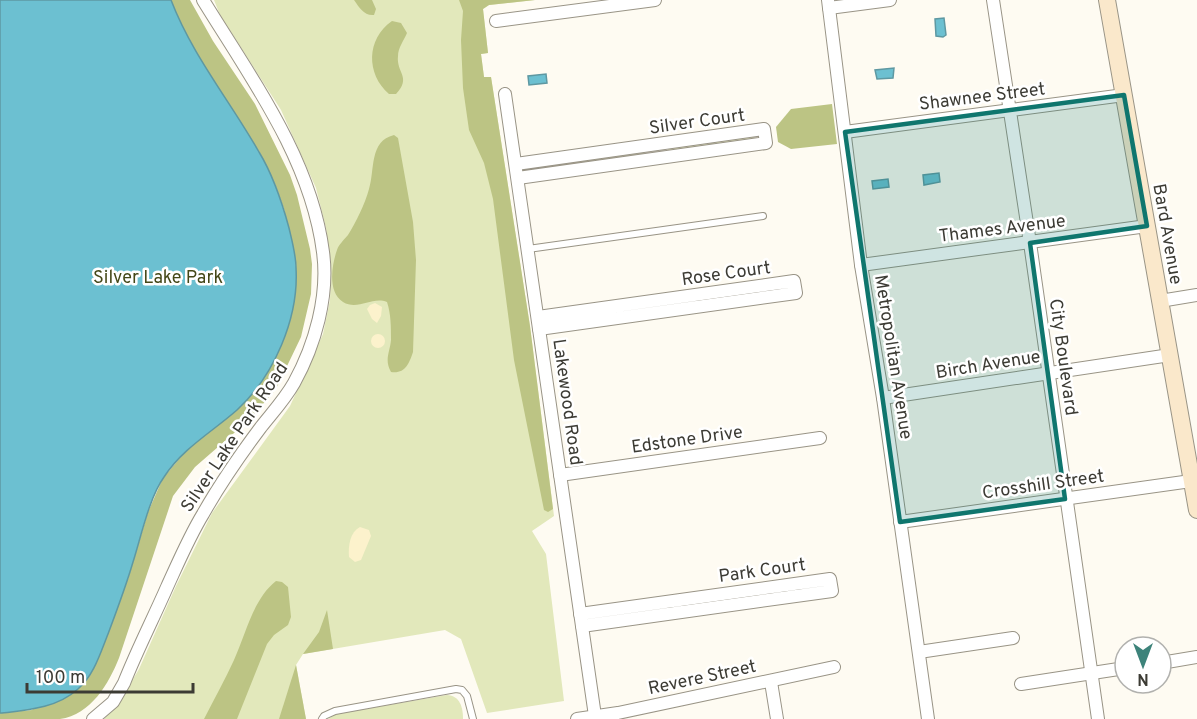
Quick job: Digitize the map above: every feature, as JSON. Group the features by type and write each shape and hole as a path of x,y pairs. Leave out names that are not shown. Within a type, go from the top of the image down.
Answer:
{"street":[{"name":"Silver Lake Park Road","path":"93,719 113,702 124,683 201,515 293,384 308,352 321,308 324,254 303,176 275,118 203,0"},
{"path":"496,21 655,0"},
{"path":"829,4 890,0"},
{"name":"City Boulevard","path":"993,0 1098,719"},
{"name":"Bard Avenue","path":"1107,0 1197,510"},
{"name":"Metropolitan Avenue","path":"829,4 861,265 883,398 928,719"},
{"name":"Lakewood Road","path":"505,94 595,716"},
{"name":"Shawnee Street","path":"845,132 1124,95"},
{"name":"Silver Court","path":"516,164 764,129 766,143 518,178"},
{"name":"Thames Avenue","path":"861,265 1147,226"},
{"name":"Rose Court","path":"538,323 676,304 796,293 794,282 676,304"},
{"path":"1160,301 1197,295"},
{"name":"Birch Avenue","path":"883,398 1170,355"},
{"name":"Edstone Drive","path":"560,475 820,438"},
{"name":"Crosshill Street","path":"900,522 1191,481"},
{"name":"Park Court","path":"581,620 718,601 832,591 830,579 718,601"},
{"path":"919,652 1013,638"},
{"path":"1173,661 1197,657"},
{"name":"Revere Street","path":"577,719 618,716 834,667"},
{"path":"1021,684 1113,670"},
{"path":"771,682 777,719"}],"lane":[{"path":"655,145 656,159"},
{"path":"528,249 763,216"},
{"path":"322,719 335,711 456,689 462,690 466,696 473,719"}],"highlighted area":[{"path":"1124,95 1147,226 1030,243 1065,499 900,522 845,132"}],"green space":[{"path":"171,0 190,0 213,41 255,104 290,175 297,195 312,264 311,294 301,337 276,389 249,420 195,467 173,496 119,658 110,678 90,705 71,716 60,719 0,719 0,713 32,710 128,579 148,512 163,478 190,446 237,409 256,389 284,339 296,266 284,209 260,153 204,66 179,21"},
{"path":"214,0 535,0 489,5 483,9 488,53 481,54 484,77 491,77 530,326 554,516 532,531 546,554 564,701 487,713 461,639 445,630 303,654 296,665 306,719 104,719 120,701 139,669 212,513 290,406 323,334 330,300 331,265 326,228 316,188 281,110 220,15"},
{"path":"354,0 372,0 376,9 374,15 365,13"},
{"path":"459,0 535,0 489,5 483,9 488,53 481,54 484,77 491,77 530,326 553,509 548,512 544,510 514,360 493,199 484,163 469,130 463,88 461,40 463,11"},
{"path":"392,21 401,23 407,33 398,53 403,83 396,94 389,94 381,86 376,77 372,57 377,37"},
{"path":"832,104 837,144 791,149 778,142 776,127 791,109"},
{"path":"394,135 398,138 413,222 416,260 413,352 403,370 391,372 388,364 391,330 387,302 376,301 354,305 343,302 335,292 332,278 338,248 363,207 371,181 374,157 380,143"},
{"path":"755,135 754,139 669,151 667,148"},
{"path":"645,152 644,155 556,167 553,164"},
{"path":"276,581 288,587 291,617 288,625 274,635 267,644 237,719 204,719 234,660 261,597"},
{"path":"327,610 333,649 303,654 319,632"},
{"path":"296,665 306,719 279,719"},
{"path":"447,695 455,697 460,703 463,719 328,719 336,714"}],"sand":[{"path":"375,303 382,307 377,323 367,309"},
{"path":"378,334 383,336 385,341 383,346 378,348 373,346 371,341 373,336"},
{"path":"360,527 369,530 371,536 361,560 355,562 349,557 349,544 354,532"}],"water":[{"name":"Silver Lake Park","path":"0,0 171,0 200,59 269,170 286,218 294,248 296,268 293,306 282,345 273,363 250,396 237,410 180,457 159,486 115,616 92,671 78,689 61,700 42,707 2,713 0,713"},
{"path":"944,18 946,35 936,36 935,19"},
{"path":"894,68 893,78 877,79 875,70"},
{"path":"546,74 547,83 529,85 528,76"},
{"path":"939,173 940,182 924,185 923,175"},
{"path":"888,179 889,187 873,189 872,181"}]}
